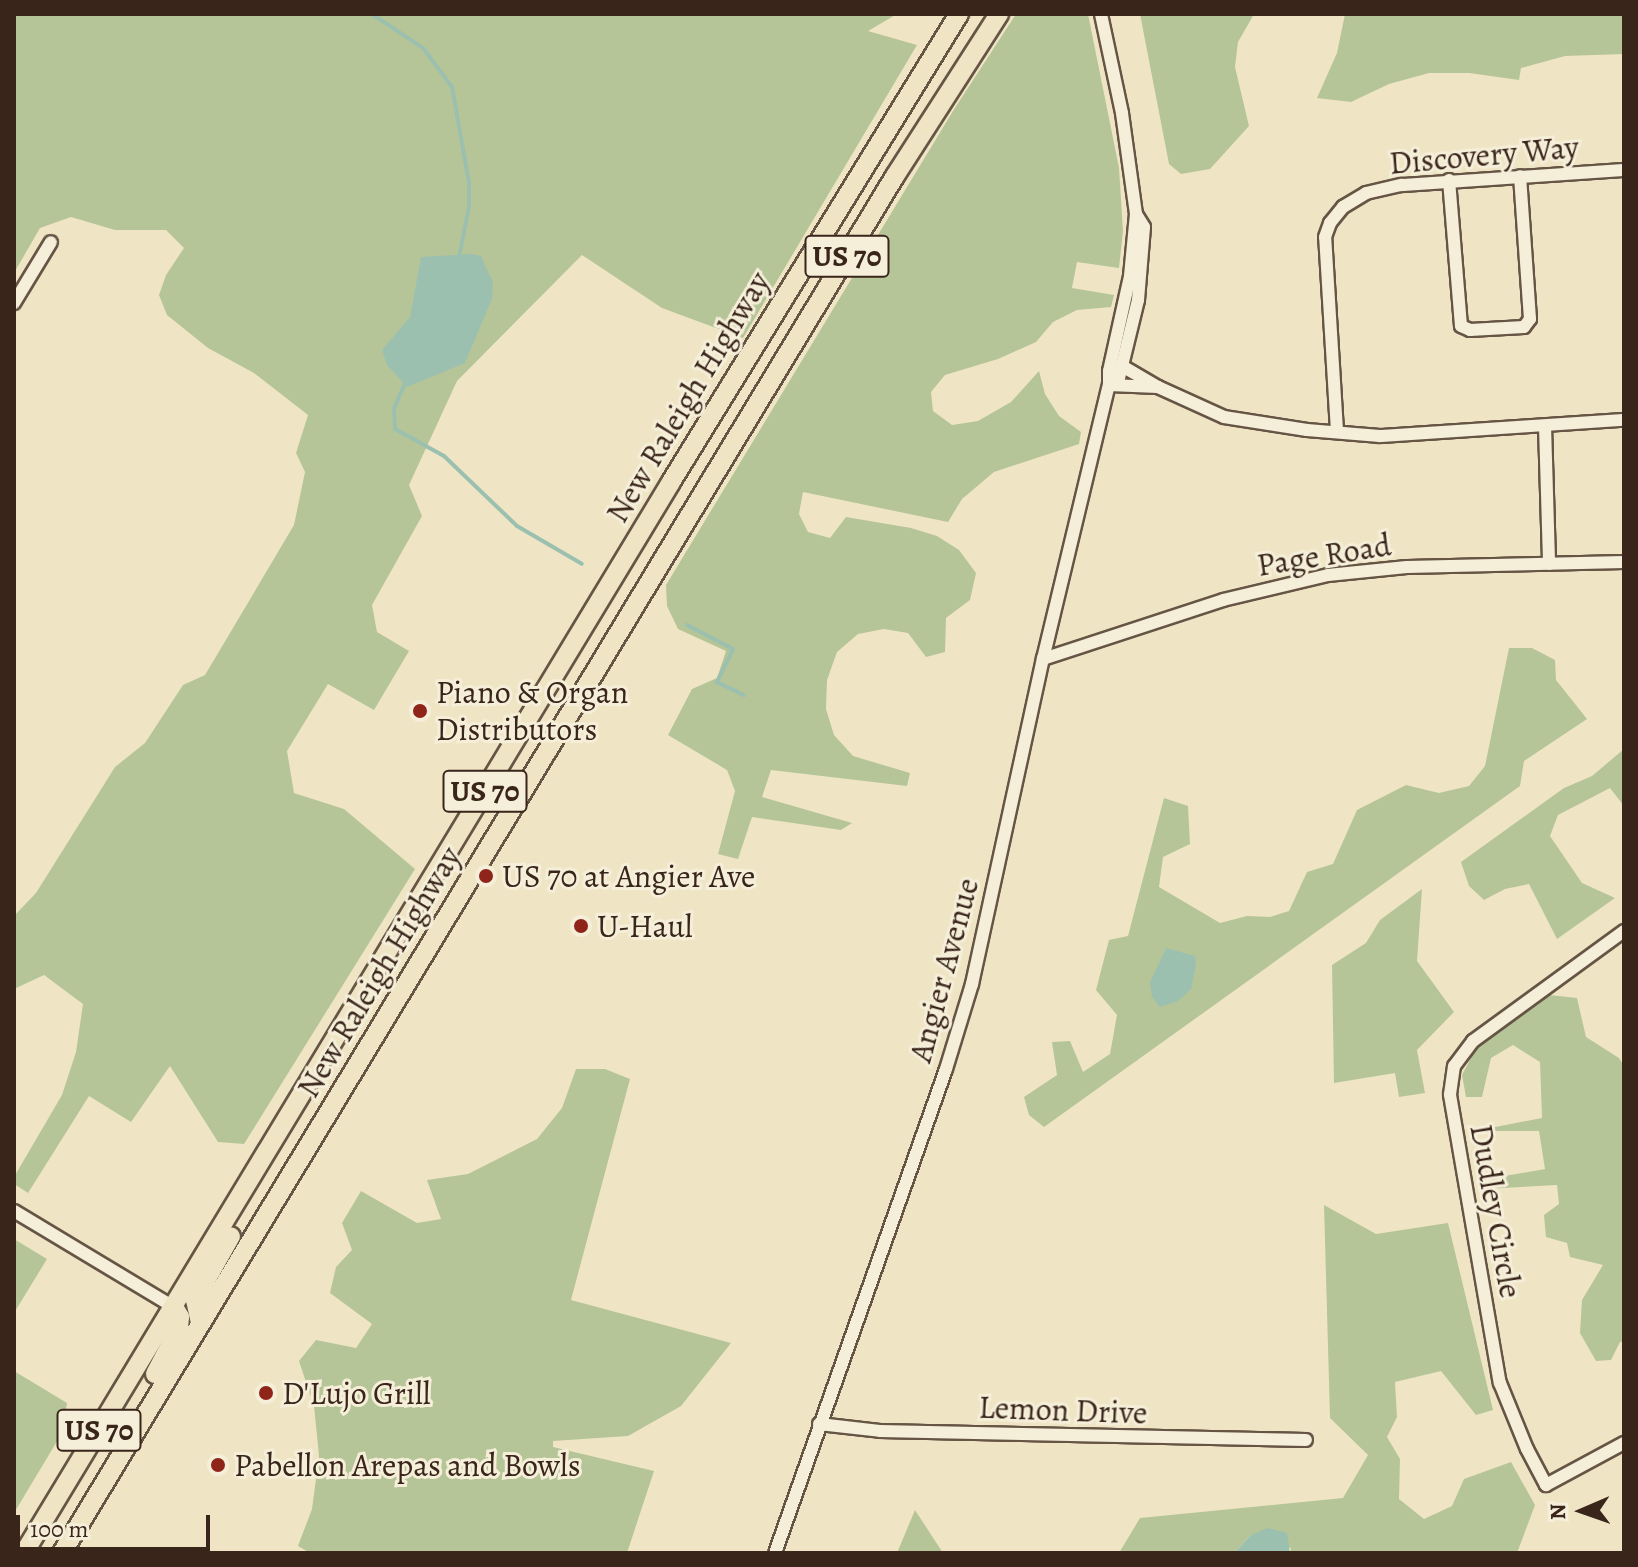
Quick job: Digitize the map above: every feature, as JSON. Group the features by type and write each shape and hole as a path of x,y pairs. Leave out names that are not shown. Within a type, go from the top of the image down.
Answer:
{"highway":[{"name":"New Raleigh Highway","path":"24,1553 671,482 959,14"},
{"name":"New Raleigh Highway","path":"62,1553 895,176 999,14"},
{"path":"200,1323 195,1300 234,1230 237,1202"},
{"path":"126,1443 122,1435 123,1427 179,1328 180,1317 174,1307"}],"street":[{"name":"Angier Avenue","path":"775,1553 946,1069 972,984 1043,659 1109,385 1109,371 1130,276 1136,214 1122,113 1101,14"},
{"name":"Discovery Way","path":"1337,431 1325,237 1330,223 1343,207 1366,193 1449,180 1624,170"},
{"path":"1449,180 1459,320 1465,329 1483,330 1524,327 1530,319 1520,176"},
{"name":"Angier Avenue","path":"1109,385 1119,378 1142,271 1144,227 1136,214"},
{"path":"14,303 51,242"},
{"path":"1122,366 1158,387 1246,423 1380,436 1624,420"},
{"path":"1109,385 1158,387"},
{"path":"1545,426 1549,564"},
{"name":"Page Road","path":"1043,659 1203,606 1300,580 1394,568 1624,562"},
{"name":"Dudley Circle","path":"1624,931 1473,1041 1462,1053 1450,1080 1452,1113 1495,1359 1518,1429 1546,1485 1624,1443"},
{"path":"14,1211 174,1307"},
{"name":"Lemon Drive","path":"819,1424 880,1431 1306,1440"}],"shaded area":[{"path":"14,14 897,14 868,31 917,45 743,338 662,308 582,255 457,381 409,485 422,516 372,605 377,632 409,651 374,710 328,684 287,751 294,793 344,809 415,869 244,1144 218,1142 170,1066 131,1122 89,1096 28,1193 14,1184 14,1177 62,1095 76,1052 83,1004 44,975 14,989 14,916 36,893 115,767 145,743 183,685 205,675 294,525 305,472 296,453 308,415 254,373 208,348 167,315 159,295 166,275 184,248 166,230 115,230 71,217 40,228 14,273"},
{"path":"1016,14 1088,14 1119,168 1123,231 1119,268 1077,262 1072,288 1114,295 1111,307 1077,310 1053,322 1036,342 998,359 945,375 931,392 933,411 952,425 978,421 1011,402 1039,371 1045,394 1059,416 1081,432 1079,444 994,472 962,499 948,522 803,492 799,514 808,532 830,538 846,517 911,528 937,536 959,550 976,573 970,600 946,618 945,652 926,657 908,633 884,629 858,634 837,652 827,680 826,709 834,735 853,756 910,773 907,786 771,770 762,797 852,823 841,830 752,817 738,859 718,854 735,791 727,770 668,735 692,689 717,678 726,651 678,629 667,606 666,585 953,111"},
{"path":"1140,14 1254,14 1238,42 1235,67 1249,126 1210,169 1181,174 1169,164"},
{"path":"1345,14 1624,14 1624,54 1565,56 1521,68 1519,80 1469,73 1429,73 1389,84 1351,102 1317,98 1337,53"},
{"path":"481,256 493,283 492,299 465,363 407,387 387,365 382,350 410,317 421,257"},
{"path":"1509,648 1532,648 1555,660 1556,680 1587,719 1524,761 1520,786 1044,1127 1029,1115 1024,1097 1057,1075 1052,1042 1070,1041 1083,1072 1110,1054 1117,1015 1096,990 1109,940 1128,936 1164,798 1188,806 1190,844 1163,857 1159,887 1220,923 1247,916 1270,917 1289,911 1307,872 1333,864 1357,810 1406,785 1439,793 1469,786 1485,766"},
{"path":"1624,749 1624,806 1610,788 1558,815 1550,836 1582,883 1615,898 1557,939 1529,884 1505,889 1484,900 1469,886 1461,862 1564,788 1592,776"},
{"path":"1422,889 1417,961 1454,1012 1417,1050 1425,1093 1399,1097 1395,1073 1334,1083 1332,965 1366,943 1380,920"},
{"path":"1166,948 1195,956 1196,964 1191,989 1178,1001 1160,1007 1152,997 1150,982"},
{"path":"1549,995 1577,998 1586,1037 1619,1058 1624,1066 1624,1341 1620,1342 1611,1360 1596,1361 1580,1333 1582,1300 1603,1265 1570,1257 1567,1243 1546,1237 1544,1215 1559,1204 1557,1185 1485,1189 1493,1178 1545,1169 1539,1131 1475,1131 1542,1118 1540,1062 1513,1045 1491,1058 1482,1097 1466,1097 1462,1075 1475,1050"},
{"path":"576,1069 605,1069 630,1079 571,1300 731,1343 681,1406 628,1436 553,1441 553,1447 654,1471 627,1553 310,1553 298,1546 312,1509 319,1456 314,1406 299,1361 316,1340 356,1348 372,1324 330,1293 336,1267 352,1250 342,1223 361,1191 417,1223 441,1219 427,1180 468,1174 537,1139 562,1108"},
{"path":"1324,1205 1376,1234 1448,1223 1493,1410 1476,1415 1441,1371 1395,1382 1397,1417 1387,1437 1400,1459 1399,1499 1424,1519 1452,1506 1464,1479 1511,1462 1535,1505 1517,1553 1290,1553 1291,1548 1251,1535 1234,1553 1119,1553 1140,1518 1343,1498 1368,1455 1330,1418"},
{"path":"14,1239 47,1259 14,1313"},
{"path":"14,1371 67,1403 62,1433 14,1513"},
{"path":"915,1510 943,1553 897,1553"},
{"path":"1268,1528 1287,1533 1290,1553 1234,1553 1251,1535"}],"waterway":[{"path":"372,14 423,48 452,87 469,182 469,207 459,257"},
{"path":"405,383 394,409 395,429 444,456 517,526 582,564"},
{"path":"687,625 733,649 717,682 744,695"}],"place":[{"name":"Piano & Organ Distributors","path":"420,711"},
{"name":"US 70 at Angier Ave","path":"486,876"},
{"name":"U-Haul","path":"581,926"},
{"name":"D'Lujo Grill","path":"266,1393"},
{"name":"Pabellon Arepas and Bowls","path":"218,1465"}]}
